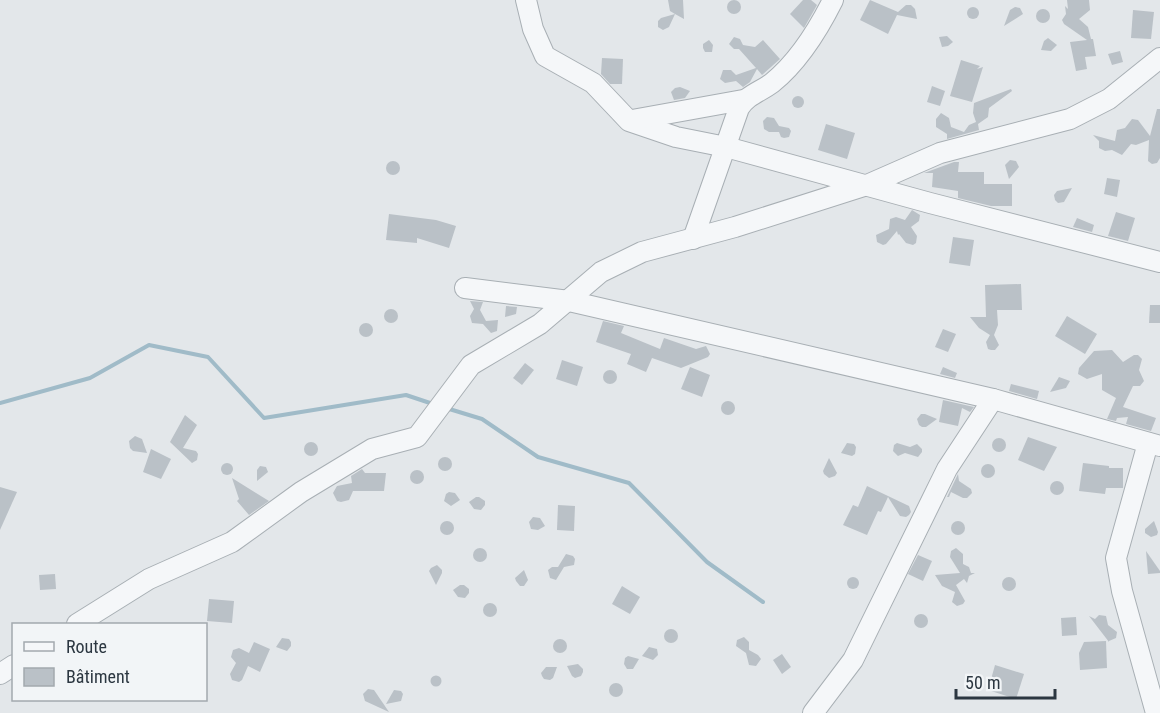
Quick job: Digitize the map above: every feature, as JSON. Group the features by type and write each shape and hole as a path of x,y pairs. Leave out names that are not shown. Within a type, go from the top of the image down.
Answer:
{"street":[{"path":"526,0 533,28 545,56 593,83 629,121 676,137 726,147 930,203 1160,262"},
{"path":"629,121 744,100 772,82 798,56 833,0"},
{"path":"80,623 149,579 232,542 301,492 372,449 417,437 471,365 540,324 601,272 642,252 693,239 867,185 940,153 1070,119 1108,99 1160,58"},
{"path":"693,239 739,108 744,100"},
{"path":"465,288 569,300 993,399 1154,444 1116,558 1122,591 1156,713"},
{"path":"813,713 853,660 947,469 993,399"}],"building":[{"path":"668,0 683,0 684,19 670,11"},
{"path":"731,0 737,0 741,7 737,14 731,14 727,10 727,4"},
{"path":"803,0 811,0 817,5 804,28 790,14"},
{"path":"870,0 898,12 906,5 911,5 915,9 917,19 897,15 888,34 860,20"},
{"path":"1067,0 1089,0 1090,10 1079,19 1088,27 1096,56 1085,57 1087,69 1076,71 1070,42 1087,40 1064,24 1062,20 1066,14 1065,6 1068,9"},
{"path":"975,7 979,13 975,19 971,19 967,11"},
{"path":"1015,7 1020,8 1023,14 1004,26 1010,10"},
{"path":"1043,9 1048,11 1050,16 1048,21 1043,23 1038,21 1036,16 1038,11"},
{"path":"1133,10 1154,12 1151,39 1131,38"},
{"path":"675,14 669,27 663,30 658,27 658,21 661,18"},
{"path":"947,36 953,42 942,47 939,37"},
{"path":"734,37 740,39 743,45 755,47 763,40 780,59 762,75 757,69 750,82 743,87 736,81 725,83 720,79 723,70 731,70 736,75 756,68 739,49 734,49 729,44"},
{"path":"1048,38 1057,45 1051,51 1041,50 1044,41"},
{"path":"709,40 713,45 712,52 705,52 703,44"},
{"path":"1120,51 1123,62 1112,65 1108,54"},
{"path":"602,58 623,59 622,84 610,84 601,74"},
{"path":"961,60 980,66 977,69 983,67 972,102 950,96"},
{"path":"932,86 945,91 940,106 927,102"},
{"path":"680,87 690,91 685,98 674,100 671,92"},
{"path":"1011,89 1012,91 989,108 988,117 978,124 979,130 947,139 947,134 936,127 936,119 941,113 949,118 951,127 964,132 969,125 976,122 973,113 974,103"},
{"path":"800,96 804,102 800,108 796,108 792,100"},
{"path":"1157,109 1160,109 1160,158 1157,163 1152,164 1148,161 1149,140 1136,145 1131,144 1122,155 1112,150 1105,151 1099,148 1099,141 1093,135 1115,141 1117,130 1125,128 1132,119 1138,120 1150,136"},
{"path":"767,117 774,118 779,126 789,128 791,131 789,137 784,138 779,132 769,132 764,129 763,121"},
{"path":"826,124 855,133 847,159 818,150"},
{"path":"1010,160 1016,161 1019,167 1009,179 1005,165"},
{"path":"393,161 398,163 400,168 398,173 393,175 388,173 386,168 388,163"},
{"path":"959,162 958,172 984,172 984,184 1012,184 1012,206 991,206 958,198 958,191 932,187 933,173 924,173"},
{"path":"1107,178 1120,180 1117,197 1104,194"},
{"path":"1072,188 1064,202 1058,203 1055,200 1054,195 1057,191"},
{"path":"912,210 920,215 919,221 911,227 917,236 916,243 913,245 906,243 897,231 886,244 877,242 876,235 889,229 890,219 896,217 905,220"},
{"path":"1116,212 1135,218 1128,241 1108,236"},
{"path":"389,214 436,220 456,226 449,248 417,238 417,243 386,240"},
{"path":"1077,218 1094,225 1092,232 1073,227"},
{"path":"953,237 974,240 970,266 949,263"},
{"path":"1021,284 1022,310 997,310 998,325 994,335 999,345 995,350 988,349 986,342 990,335 979,328 970,317 986,317 985,285"},
{"path":"470,301 483,302 480,310 486,321 498,320 497,331 491,333 483,324 472,323 470,316 474,309"},
{"path":"1150,305 1160,305 1160,323 1149,323"},
{"path":"506,306 517,307 516,314 505,317"},
{"path":"391,309 396,311 398,316 396,321 391,323 386,321 384,316 386,311"},
{"path":"1067,316 1097,334 1085,354 1055,336"},
{"path":"603,321 624,326 621,333 660,349 664,338 696,349 706,346 710,354 708,357 681,368 652,358 646,372 627,364 631,354 596,342"},
{"path":"366,323 371,325 373,330 371,335 366,337 361,335 359,330 361,325"},
{"path":"943,329 956,334 948,352 935,347"},
{"path":"1112,350 1123,362 1134,355 1142,359 1139,370 1144,381 1140,386 1133,386 1123,407 1156,418 1151,431 1126,424 1128,417 1117,418 1116,421 1107,419 1116,398 1102,390 1102,374 1087,379 1078,374 1079,368 1094,351"},
{"path":"562,360 583,367 577,386 556,379"},
{"path":"525,363 534,370 522,385 513,378"},
{"path":"690,367 710,375 702,397 681,389"},
{"path":"943,367 957,373 955,378 940,374"},
{"path":"610,370 615,372 617,377 615,382 610,384 605,382 603,377 605,372"},
{"path":"1059,377 1070,381 1066,388 1050,392"},
{"path":"1011,384 1039,391 1037,399 1009,391"},
{"path":"943,400 974,407 970,412 962,408 958,426 939,422"},
{"path":"728,401 733,403 735,408 733,413 728,415 723,413 721,408 723,403"},
{"path":"921,414 937,419 926,427 922,427 917,419"},
{"path":"185,415 197,425 183,448 196,451 198,454 197,460 192,463 170,442"},
{"path":"135,436 142,439 147,453 133,451 130,448 129,441"},
{"path":"1028,437 1057,447 1044,471 1018,460"},
{"path":"999,438 1004,440 1006,445 1004,450 999,452 994,450 992,445 994,440"},
{"path":"311,442 316,444 318,449 316,454 311,456 306,454 304,449 306,444"},
{"path":"847,443 854,444 856,447 855,454 852,456 841,453"},
{"path":"897,443 910,447 917,444 922,452 918,457 905,453 898,456 893,451"},
{"path":"151,449 171,459 161,479 143,472"},
{"path":"445,457 450,459 452,464 450,469 445,471 440,469 438,464 440,459"},
{"path":"829,458 837,473 829,478 823,471"},
{"path":"227,463 233,469 227,475 221,469"},
{"path":"1083,463 1123,468 1123,488 1106,488 1105,494 1079,491"},
{"path":"988,464 993,466 995,471 993,476 988,478 983,476 981,471 983,466"},
{"path":"260,466 266,467 268,472 257,481 257,470"},
{"path":"362,469 365,473 386,473 384,491 353,491 349,500 337,501 333,493 337,486 352,483 351,476"},
{"path":"417,470 422,472 424,477 422,482 417,484 412,482 410,477 412,472"},
{"path":"958,474 959,481 971,489 972,493 967,498 951,492 947,497"},
{"path":"232,478 269,501 249,515 237,501 239,499"},
{"path":"1057,481 1062,483 1064,488 1062,493 1057,495 1052,493 1050,488 1052,483"},
{"path":"867,486 909,506 911,512 906,517 900,516 888,497 881,512 878,511 867,535 843,525 853,505 858,507"},
{"path":"0,487 17,492 0,530"},
{"path":"449,492 455,493 460,500 451,506 444,501"},
{"path":"476,497 485,501 481,510 474,509 469,502"},
{"path":"558,505 575,506 574,531 557,530"},
{"path":"533,517 540,518 545,526 538,530 531,529 529,522"},
{"path":"447,521 452,523 454,528 452,533 447,535 442,533 440,528 442,523"},
{"path":"958,521 963,523 965,528 963,533 958,535 953,533 951,528 953,523"},
{"path":"1154,521 1158,532 1157,535 1151,537 1145,533 1145,529"},
{"path":"480,548 485,550 487,555 485,560 480,562 475,560 473,555 475,550"},
{"path":"956,548 963,554 963,564 969,567 971,573 975,573 969,576 967,583 964,579 956,585 965,601 957,606 952,602 955,592 942,586 935,575 960,573 950,557 951,551"},
{"path":"1146,551 1160,571 1160,573 1148,574"},
{"path":"566,554 573,556 574,565 564,567 556,580 550,578 548,570 558,567"},
{"path":"918,555 932,561 923,581 908,574"},
{"path":"437,565 442,573 436,585 429,571"},
{"path":"524,570 528,580 524,586 520,586 515,578"},
{"path":"55,574 56,589 40,590 39,575"},
{"path":"855,577 859,583 855,589 851,589 847,581"},
{"path":"1009,577 1014,579 1016,584 1014,589 1009,591 1004,589 1002,584 1004,579"},
{"path":"460,585 469,589 465,598 458,597 453,590"},
{"path":"622,586 640,597 630,614 612,604"},
{"path":"209,599 234,601 232,623 207,621"},
{"path":"490,603 495,605 497,610 495,615 490,617 485,615 483,610 485,605"},
{"path":"921,614 926,616 928,621 926,626 921,628 916,626 914,621 916,616"},
{"path":"1099,615 1106,616 1108,625 1117,632 1116,638 1109,642 1089,616 1095,619"},
{"path":"1076,617 1077,635 1062,636 1061,618"},
{"path":"671,629 676,631 678,636 676,641 671,643 666,641 664,636 666,631"},
{"path":"744,637 749,642 749,650 761,659 756,666 749,665 746,653 736,646 737,640"},
{"path":"282,638 289,639 291,642 287,651 276,647"},
{"path":"560,639 565,641 567,646 565,651 560,653 555,651 553,646 555,641"},
{"path":"1106,641 1107,668 1080,670 1079,653 1084,642"},
{"path":"254,642 270,649 260,672 248,666 242,680 239,682 232,680 230,674 236,663 231,657 233,650 239,648 249,653"},
{"path":"649,647 657,649 658,655 653,660 642,656"},
{"path":"782,654 791,667 782,674 773,660"},
{"path":"628,656 639,659 633,669 627,669 624,664"},
{"path":"578,664 583,672 581,676 575,678 567,666"},
{"path":"995,665 1024,674 1016,699 988,690"},
{"path":"546,667 557,667 550,680 544,679 541,673"},
{"path":"436,675 442,681 436,687 430,681"},
{"path":"616,683 621,685 623,690 621,695 616,697 611,695 609,690 611,685"},
{"path":"368,689 374,690 389,712 365,701 363,694"},
{"path":"394,690 401,691 403,694 401,701 386,704"}],"waterway":[{"path":"0,403 90,378 149,345 208,357 264,418 406,395 433,404"},
{"path":"446,408 482,419 538,457 629,483 707,562 763,602"}]}
